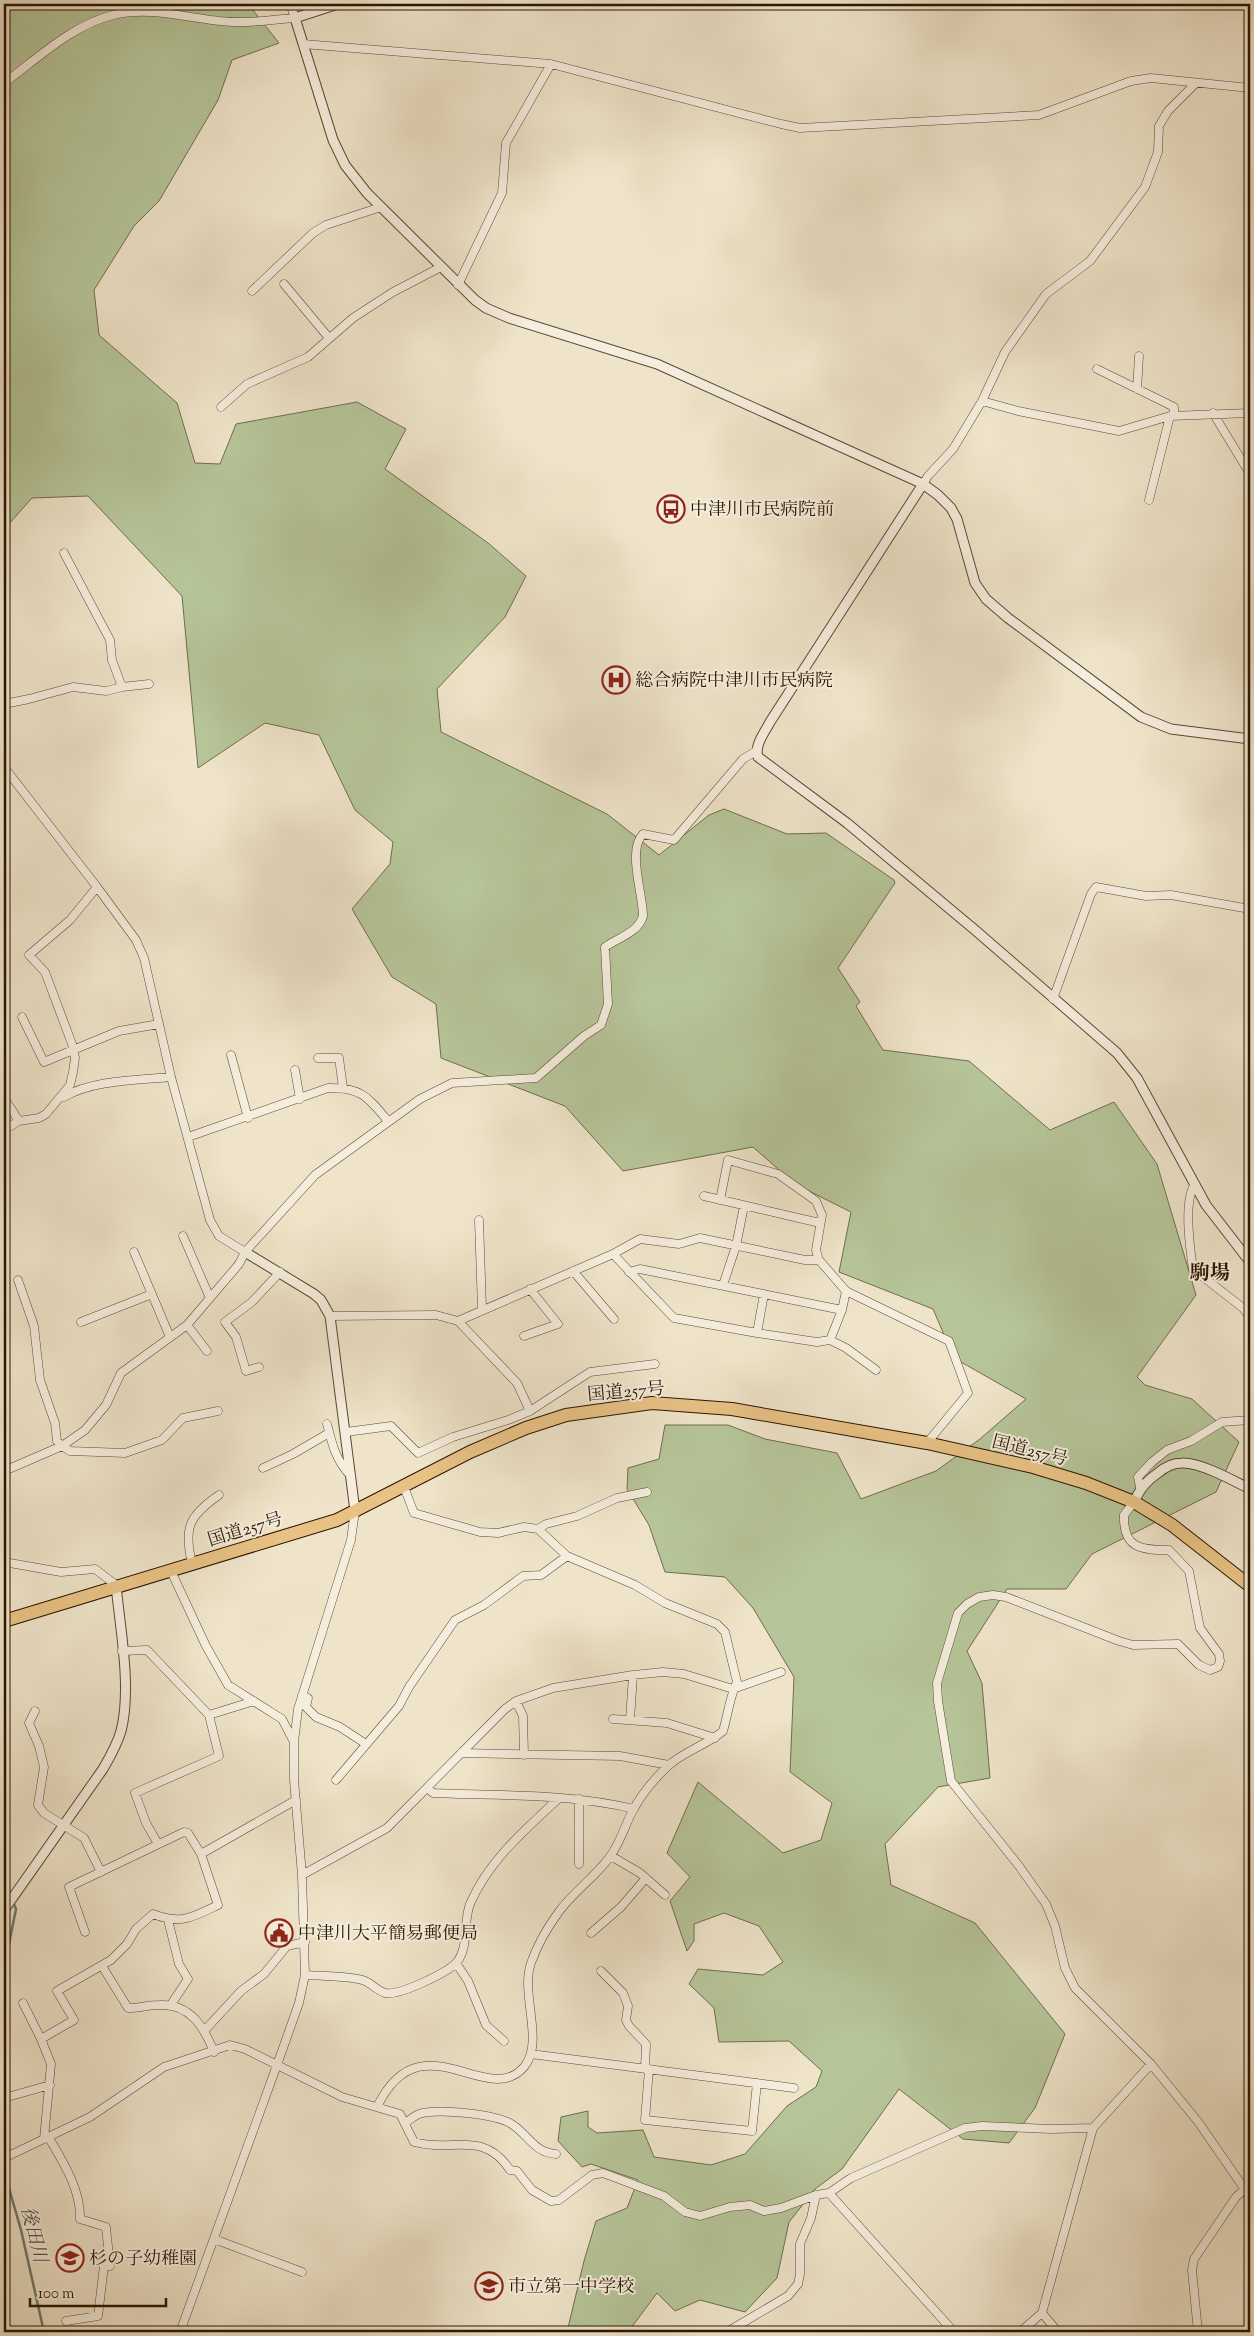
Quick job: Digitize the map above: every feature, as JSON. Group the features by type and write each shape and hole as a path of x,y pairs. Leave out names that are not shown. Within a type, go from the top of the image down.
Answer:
{"highway":[{"name":"国道257号","path":"4,1621 116,1585 337,1520 470,1452 526,1428 566,1415 652,1403 732,1409 927,1443 1034,1466 1086,1483 1134,1502 1172,1525 1250,1586"}],"street":[{"path":"290,4 339,154 356,180 381,207 458,285 486,308 509,318 648,360 923,484 938,495 957,519 975,583 986,599 1008,618 1141,717 1171,729 1250,739"},
{"path":"4,83 72,33 112,16 136,11 234,22 295,18 338,4"},
{"path":"303,44 551,64 800,128 1039,115 1131,81 1151,78 1250,88"},
{"path":"458,285 502,193 506,143 551,64"},
{"path":"4,1471 62,1446 85,1430 106,1405 121,1373 187,1325 239,1264 245,1252 315,1176 388,1121 420,1099 452,1083 536,1078 584,1036 601,1024 608,1004 605,947 640,926 643,916 635,854 638,839 643,834 674,840 743,759 756,751 770,722 928,476 953,449 982,401 1004,352 1046,294 1090,261 1144,187 1158,152 1159,126 1168,111 1196,83"},
{"path":"252,291 314,233 326,225 381,207"},
{"path":"221,407 247,384 308,357 353,318 394,292 441,268"},
{"path":"284,284 329,338"},
{"path":"1137,389 1139,356"},
{"path":"1097,369 1174,407 1149,500"},
{"path":"982,401 1018,411 1118,431 1172,416 1250,413"},
{"path":"1213,413 1250,474"},
{"path":"64,553 110,640 112,660 122,687"},
{"path":"4,704 29,700 73,687 106,692 122,687 149,684"},
{"path":"756,751 762,761 846,823 1102,1039 1127,1065 1136,1078 1206,1205 1250,1262"},
{"path":"4,767 136,940 144,958 171,1077 214,1230 219,1236 280,1272 321,1300 330,1316 355,1511 351,1540 298,1709 294,1742 296,1800 302,1874 305,1975 299,2003 180,2332"},
{"path":"4,1130 19,1121 39,1118 46,1114 60,1100 70,1085 75,1058 73,1050 45,972 29,955 70,920 97,887"},
{"path":"1053,999 1091,894 1096,887 1146,896 1171,895 1250,909"},
{"path":"22,1017 44,1062 119,1031 159,1024"},
{"path":"231,1055 248,1118"},
{"path":"318,1058 338,1058 343,1088"},
{"path":"295,1070 300,1099"},
{"path":"60,1100 73,1092 88,1088 128,1081 171,1077"},
{"path":"188,1137 248,1118 328,1088 343,1088 360,1092 370,1099 388,1121"},
{"path":"4,1098 19,1121"},
{"path":"720,1200 728,1160 778,1174 816,1201 822,1215 816,1250 820,1260 846,1291 949,1341 968,1393 927,1443"},
{"path":"1195,1184 1189,1192 1190,1249 1193,1270 1243,1308 1250,1318"},
{"path":"704,1196 820,1223"},
{"path":"723,1285 736,1246 744,1206"},
{"path":"479,1220 482,1309"},
{"path":"183,1236 210,1298"},
{"path":"458,1321 613,1254 640,1238 679,1244 700,1238 805,1260 820,1260"},
{"path":"134,1252 170,1337"},
{"path":"613,1254 674,1318 817,1342 830,1340 846,1348 876,1370"},
{"path":"629,1272 640,1269 842,1310"},
{"path":"573,1270 614,1319"},
{"path":"259,1367 246,1371 236,1337 225,1322 252,1302 280,1272"},
{"path":"18,1280 34,1326 40,1380 56,1423 58,1441 62,1446 70,1451 125,1453 162,1440 183,1418 218,1411"},
{"path":"524,1336 558,1324 530,1289"},
{"path":"830,1340 842,1310 846,1291"},
{"path":"81,1322 152,1294"},
{"path":"757,1333 764,1294"},
{"path":"330,1316 436,1316 458,1321 517,1383 530,1410"},
{"path":"187,1325 207,1351"},
{"path":"346,1432 391,1426 418,1453 453,1437 508,1420 530,1410 590,1372 656,1364"},
{"path":"1140,1487 1138,1477 1167,1450 1191,1441 1222,1422 1250,1420"},
{"path":"327,1424 335,1454 342,1467 351,1476"},
{"path":"263,1468 293,1454 329,1433"},
{"path":"1250,1489 1184,1462 1168,1466 1140,1487 1134,1502 1124,1515 1125,1533 1130,1543 1140,1548 1169,1550 1189,1571 1200,1628 1219,1654 1220,1661 1218,1667 1210,1670 1199,1665 1178,1644 1133,1645 1006,1597 993,1595 979,1597 967,1604 958,1613 937,1683 938,1701 951,1781 1019,1866 1046,1904 1056,1926 1066,1968 1075,1988 1151,2064 1199,2123 1250,2197"},
{"path":"404,1487 414,1513 480,1532 498,1533 524,1528 538,1529 546,1524 577,1516 617,1498 647,1492"},
{"path":"192,1563 187,1533 200,1508 219,1495"},
{"path":"377,2107 393,2085 412,2068 431,2064 492,2079 510,2078 524,2067 531,2054 532,2032 527,1988 530,1966 558,1912 611,1856 634,1809 669,1765 716,1738 723,1731 732,1699 736,1682 725,1632 717,1624 665,1602 635,1585 568,1556 538,1529"},
{"path":"336,1780 399,1706 455,1620 484,1605 523,1576 540,1575 568,1556"},
{"path":"4,1562 60,1572 95,1570 116,1585 126,1689 121,1731 115,1748 4,1910"},
{"path":"170,1569 206,1646 228,1685 282,1719 294,1742"},
{"path":"122,1651 147,1650 209,1715 219,1756 135,1793 146,1823 158,1844"},
{"path":"302,1874 386,1828 505,1709 516,1701 553,1688 633,1675 663,1672 684,1674 733,1689 781,1672"},
{"path":"630,1720 633,1675"},
{"path":"302,1695 308,1698 306,1707 310,1713 340,1727 366,1744"},
{"path":"516,1701 523,1716 524,1755"},
{"path":"209,1715 254,1702"},
{"path":"35,1711 29,1723 39,1746 44,1767 38,1805 44,1813 84,1838 101,1872"},
{"path":"613,1719 667,1723 716,1738"},
{"path":"461,1753 620,1756 669,1765"},
{"path":"427,1788 433,1793 604,1801 634,1809"},
{"path":"305,1975 365,1981 384,1993 400,1992 445,1971 456,1963 463,1953 465,1919 470,1904 486,1875 500,1854 559,1798"},
{"path":"579,1799 579,1864"},
{"path":"201,1854 296,1800"},
{"path":"41,2039 74,2020 56,1992 102,1966 127,1944 136,1929 153,1914 168,1920 195,1916 218,1905 201,1854 188,1833 184,1832 69,1887 84,1932"},
{"path":"611,1856 646,1878 665,1895"},
{"path":"592,1933 620,1907 646,1878"},
{"path":"168,1920 178,1964 188,1979 170,2006"},
{"path":"205,2030 241,1991 264,1974 287,1946 305,1942"},
{"path":"456,1963 468,1981 486,2025 504,2041"},
{"path":"102,1966 128,2008 160,2004 191,2014 205,2030 214,2052"},
{"path":"601,1971 623,1993 628,2006 626,2020 629,2026 646,2044 645,2120 752,2131 757,2083"},
{"path":"23,2003 51,2064 46,2138 66,2167 81,2207 80,2219 106,2227 110,2266 104,2266 98,2316 66,2321"},
{"path":"6,2157 110,2104 164,2067 214,2052 230,2045 245,2049 342,2098 400,2114 406,2122 414,2142 426,2145 472,2145 496,2153 510,2170 517,2171 532,2190 551,2201 559,2200 587,2178 597,2173 603,2173 664,2196 685,2212 700,2216 730,2207 750,2205 764,2211 781,2208 816,2195 829,2193 850,2178 965,2128 982,2126 1050,2129 1093,2128"},
{"path":"531,2054 794,2088"},
{"path":"1020,2332 1042,2313 1093,2128 1151,2064"},
{"path":"4,2098 50,2085"},
{"path":"406,2122 418,2114 430,2112 485,2115 504,2119 514,2125 539,2151 546,2154 556,2154"},
{"path":"1198,2332 1192,2270 1194,2258 1236,2197 1244,2190"},
{"path":"829,2193 954,2332"},
{"path":"730,2332 732,2328 788,2296 798,2284 800,2244 812,2218 816,2195"},
{"path":"214,2239 302,2272"},
{"path":"1042,2313 1058,2332"}],"green space":[{"path":"4,4 248,4 279,43 232,60 218,100 159,201 134,226 94,290 99,335 177,403 195,463 220,464 236,424 357,402 406,429 385,469 488,543 526,576 505,617 437,689 441,732 607,814 659,855 709,815 724,809 787,834 826,833 894,880 895,883 838,968 860,1002 856,1006 883,1050 969,1061 1050,1130 1114,1102 1157,1164 1196,1295 1137,1377 1145,1385 1192,1399 1239,1442 1216,1492 1092,1554 1066,1589 1007,1589 967,1651 982,1683 990,1778 938,1787 885,1844 891,1885 975,1923 1065,2034 1035,2108 1009,2143 963,2139 899,2089 842,2169 815,2189 789,2222 777,2278 745,2312 700,2300 675,2311 657,2293 628,2332 567,2332 596,2221 627,2208 638,2180 591,2164 582,2167 558,2141 561,2117 588,2111 588,2127 597,2133 643,2130 654,2157 711,2165 745,2154 787,2106 816,2087 822,2071 789,2041 719,2042 714,2008 689,1984 698,1969 763,1975 783,1962 759,1926 724,1913 694,1924 694,1941 687,1951 670,1901 690,1877 667,1853 698,1782 783,1853 821,1840 832,1803 790,1772 794,1677 753,1608 725,1577 665,1572 649,1525 627,1489 628,1468 659,1459 665,1425 728,1425 765,1439 837,1453 861,1499 936,1471 980,1439 1026,1399 954,1358 933,1309 839,1272 851,1212 795,1184 753,1147 623,1171 565,1106 441,1058 436,1004 392,977 352,909 390,864 393,842 355,810 319,735 265,723 198,768 182,596 88,496 32,498 8,525 4,522"}],"waterway":[{"name":"後田川","path":"4,1880 11,1897"},
{"name":"後田川","path":"4,1969 16,1909 13,1902"},
{"name":"後田川","path":"4,2171 21,2230 44,2332"}],"place":[{"name":"中津川市民病院前","path":"671,509"},
{"name":"総合病院中津川市民病院","path":"616,680"},
{"name":"中津川大平簡易郵便局","path":"279,1933"},
{"name":"杉の子幼稚園","path":"70,2258"},
{"name":"市立第一中学校","path":"489,2286"}],"district":[{"name":"駒場","path":"1210,1272"}]}
